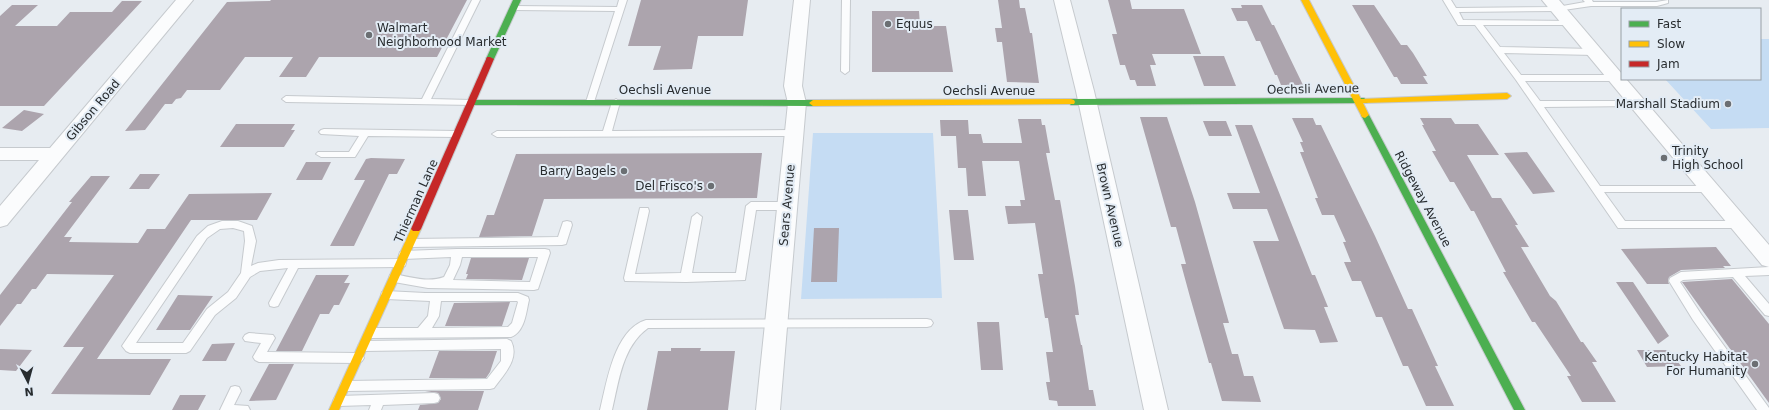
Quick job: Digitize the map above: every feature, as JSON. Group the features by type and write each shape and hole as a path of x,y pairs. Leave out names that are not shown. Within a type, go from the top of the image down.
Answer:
{"street":[{"name":"Gibson Road","path":"0,220 185,0"},
{"name":"Sears Avenue","path":"768,410 797,102 793,86 802,0"},
{"name":"Brown Avenue","path":"1062,0 1087,102 1156,410"},
{"name":"Ridgeway Avenue","path":"1305,0 1520,410"},
{"name":"Thierman Lane","path":"336,405 370,333 515,4"},
{"path":"1553,4 1769,259"},
{"name":"Oechsli Avenue","path":"471,103 1357,101 1507,96"},
{"path":"0,154 56,154"}],"lane":[{"path":"425,102 476,0"},
{"path":"590,102 623,0"},
{"path":"802,0 808,0"},
{"path":"845,70 846,0"},
{"path":"1447,0 1461,22 1569,23"},
{"path":"1453,10 1533,9 1553,4 1589,2 1657,4 1662,3 1665,1 1664,0"},
{"path":"515,4 620,9"},
{"path":"1476,22 1519,78 1622,225 1740,225"},
{"path":"1498,50 1594,52"},
{"path":"1519,78 1615,78"},
{"path":"286,99 471,103"},
{"path":"607,133 616,102"},
{"path":"1537,104 1636,103"},
{"path":"324,132 457,134"},
{"path":"320,154 352,155 366,132"},
{"path":"497,134 793,133"},
{"path":"1597,189 1709,189"},
{"path":"644,211 629,278 741,278 750,206 787,206"},
{"path":"686,278 697,217"},
{"path":"246,274 247,257 251,245 251,238 248,229 241,225 214,227 206,232 195,247 128,346 130,348 186,348 211,312 232,296 246,274 258,267 279,264 403,259 456,253 545,253 534,286 417,283 394,278"},
{"path":"410,243 562,241 567,225"},
{"path":"437,284 448,280 455,265 456,253"},
{"path":"274,303 295,264"},
{"path":"1764,410 1697,317 1674,281 1681,276 1769,271"},
{"path":"1736,273 1769,312"},
{"path":"370,333 511,332 516,325 524,300 518,297 434,297 386,295"},
{"path":"422,332 430,325 437,306 434,297"},
{"path":"606,410 620,355 636,329 646,324 776,325 927,323"},
{"path":"249,338 270,338 259,357 358,358"},
{"path":"346,386 490,384 507,362 506,344 364,346"},
{"path":"235,391 226,410 244,410"},
{"path":"336,405 377,405 434,398"}],"shaded area":[{"name":"Marshall Stadium","path":"1761,39 1769,39 1769,128 1711,129 1666,80 1761,80"},
{"path":"813,133 933,133 942,298 801,299"}],"building":[{"path":"271,0 467,0 437,57 319,57 306,77 279,77 293,57 245,57 220,90 187,90 181,98 176,99 172,104 165,104 145,130 125,131 227,2"},
{"path":"641,0 748,0 743,36 698,36 692,69 653,70 661,46 628,46"},
{"path":"998,0 1019,0 1020,8 1025,8 1030,33 1032,33 1039,83 1007,82 1002,42 997,42 995,28 1002,28"},
{"path":"1108,0 1130,0 1132,9 1184,9 1201,54 1152,54 1156,65 1150,65 1156,86 1137,86 1135,80 1130,80 1125,65 1120,65 1112,34 1117,34"},
{"path":"122,1 142,1 44,106 0,106 0,16 12,5 38,5 15,26 57,26 70,12 112,12"},
{"path":"1241,5 1262,5 1272,25 1274,25 1303,85 1281,85 1260,41 1256,41 1247,21 1237,21 1231,8 1242,8"},
{"path":"1352,5 1374,5 1401,45 1407,45 1413,53 1427,76 1423,76 1428,84 1401,84 1397,77 1394,77"},
{"path":"872,11 919,11 920,26 946,26 953,72 872,72"},
{"path":"1193,56 1224,56 1236,86 1204,86"},
{"path":"24,110 44,114 22,131 2,128"},
{"path":"1140,117 1167,117 1195,202 1229,323 1223,323 1232,354 1238,354 1244,376 1253,376 1261,402 1222,401 1211,363 1209,363 1181,264 1186,264 1176,227 1171,227"},
{"path":"1292,118 1313,118 1316,125 1321,125 1375,236 1408,309 1412,309 1438,366 1435,366 1454,406 1426,406 1408,366 1403,366 1382,317 1376,317 1361,281 1352,281 1344,262 1351,262 1343,242 1346,242 1334,215 1322,215 1315,198 1318,198 1300,152 1304,152 1300,142 1303,142"},
{"path":"1420,118 1451,118 1455,124 1478,124 1499,155 1467,155 1492,198 1501,198 1518,225 1515,225 1529,247 1521,247 1550,296 1556,301 1581,342 1583,342 1597,362 1592,362 1616,402 1582,402 1567,376 1571,376 1535,322 1532,322 1503,272 1506,272 1474,211 1471,211 1454,182 1450,182 1432,151 1436,151 1422,125 1424,125"},
{"path":"1018,119 1041,119 1042,125 1045,125 1050,153 1046,153 1055,200 1060,200 1075,286 1079,315 1075,315 1082,345 1089,390 1093,390 1096,406 1058,406 1057,401 1049,400 1046,382 1050,382 1046,352 1053,352 1048,318 1045,318 1038,274 1043,274 1035,223 1008,224 1005,206 1021,206 1020,200 1025,200 1019,161 982,161 986,196 968,196 966,168 958,168 956,136 941,136 940,120 968,120 969,134 981,134 983,143 1022,143"},
{"path":"1203,121 1226,121 1232,136 1209,136"},
{"path":"236,124 295,124 291,130 295,130 284,147 220,147"},
{"path":"1235,125 1252,125 1312,275 1315,275 1328,307 1324,307 1338,342 1320,343 1315,330 1284,329 1253,241 1279,241 1267,209 1233,209 1227,193 1260,193"},
{"path":"1527,152 1555,192 1533,194 1504,153"},
{"path":"762,153 757,198 544,199 532,236 479,237 487,215 494,215 516,154"},
{"path":"366,159 405,159 397,174 389,174 354,246 330,246 365,180 354,180"},
{"path":"306,162 331,162 322,180 296,180"},
{"path":"140,174 160,174 149,189 129,189"},
{"path":"91,176 110,176 64,237 72,237 69,242 138,243 147,229 165,229 189,194 272,193 257,220 191,220 97,359 171,359 150,395 51,394 84,347 63,347 114,275 47,274 36,289 32,289 21,304 17,304 0,326 0,295 72,202 69,202"},
{"path":"949,210 968,210 974,260 954,260"},
{"path":"814,228 839,228 837,282 811,282"},
{"path":"1716,247 1731,266 1723,266 1725,268 1681,270 1669,277 1669,284 1647,284 1621,249"},
{"path":"471,258 529,258 522,280 466,279"},
{"path":"316,275 349,275 344,283 350,283 339,305 334,305 329,314 320,314 302,351 276,351"},
{"name":"Kentucky Habitat For Humanity","path":"1732,279 1769,324 1769,403 1682,282"},
{"path":"1616,282 1633,282 1669,336 1658,344"},
{"path":"178,295 213,296 190,330 156,330"},
{"path":"510,302 502,326 445,326 454,303"},
{"path":"977,322 999,322 1003,370 981,370"},
{"path":"235,343 226,361 202,361 212,344"},
{"path":"671,348 701,348 700,351 735,351 728,410 647,410 658,351 671,351"},
{"path":"0,349 32,350 16,371 0,370"},
{"path":"1637,350 1669,350 1681,366 1647,367"},
{"path":"439,351 497,351 490,372 486,378 429,378"},
{"path":"269,364 294,364 276,400 249,401"},
{"path":"425,391 484,391 478,410 418,410 420,405 438,403 441,399 438,393"},
{"path":"180,395 206,395 198,410 172,410"}],"traffic: fast":[{"path":"490,59 517,0"},
{"path":"1071,102 1364,101"},
{"path":"471,103 813,103"},
{"path":"1365,115 1520,410"}],"traffic: slow":[{"path":"1305,0 1365,115"},
{"path":"1364,101 1507,96"},
{"path":"813,103 1071,102"},
{"path":"334,410 416,229"}],"traffic: jam":[{"path":"416,229 490,59"}],"place":[{"name":"Equus","path":"888,24"},
{"name":"Walmart Neighborhood Market","path":"369,35"},
{"name":"Marshall Stadium","path":"1728,104"},
{"name":"Trinity High School","path":"1664,158"},
{"name":"Barry Bagels","path":"624,171"},
{"name":"Del Frisco's","path":"711,186"},
{"name":"Kentucky Habitat For Humanity","path":"1755,364"}]}
